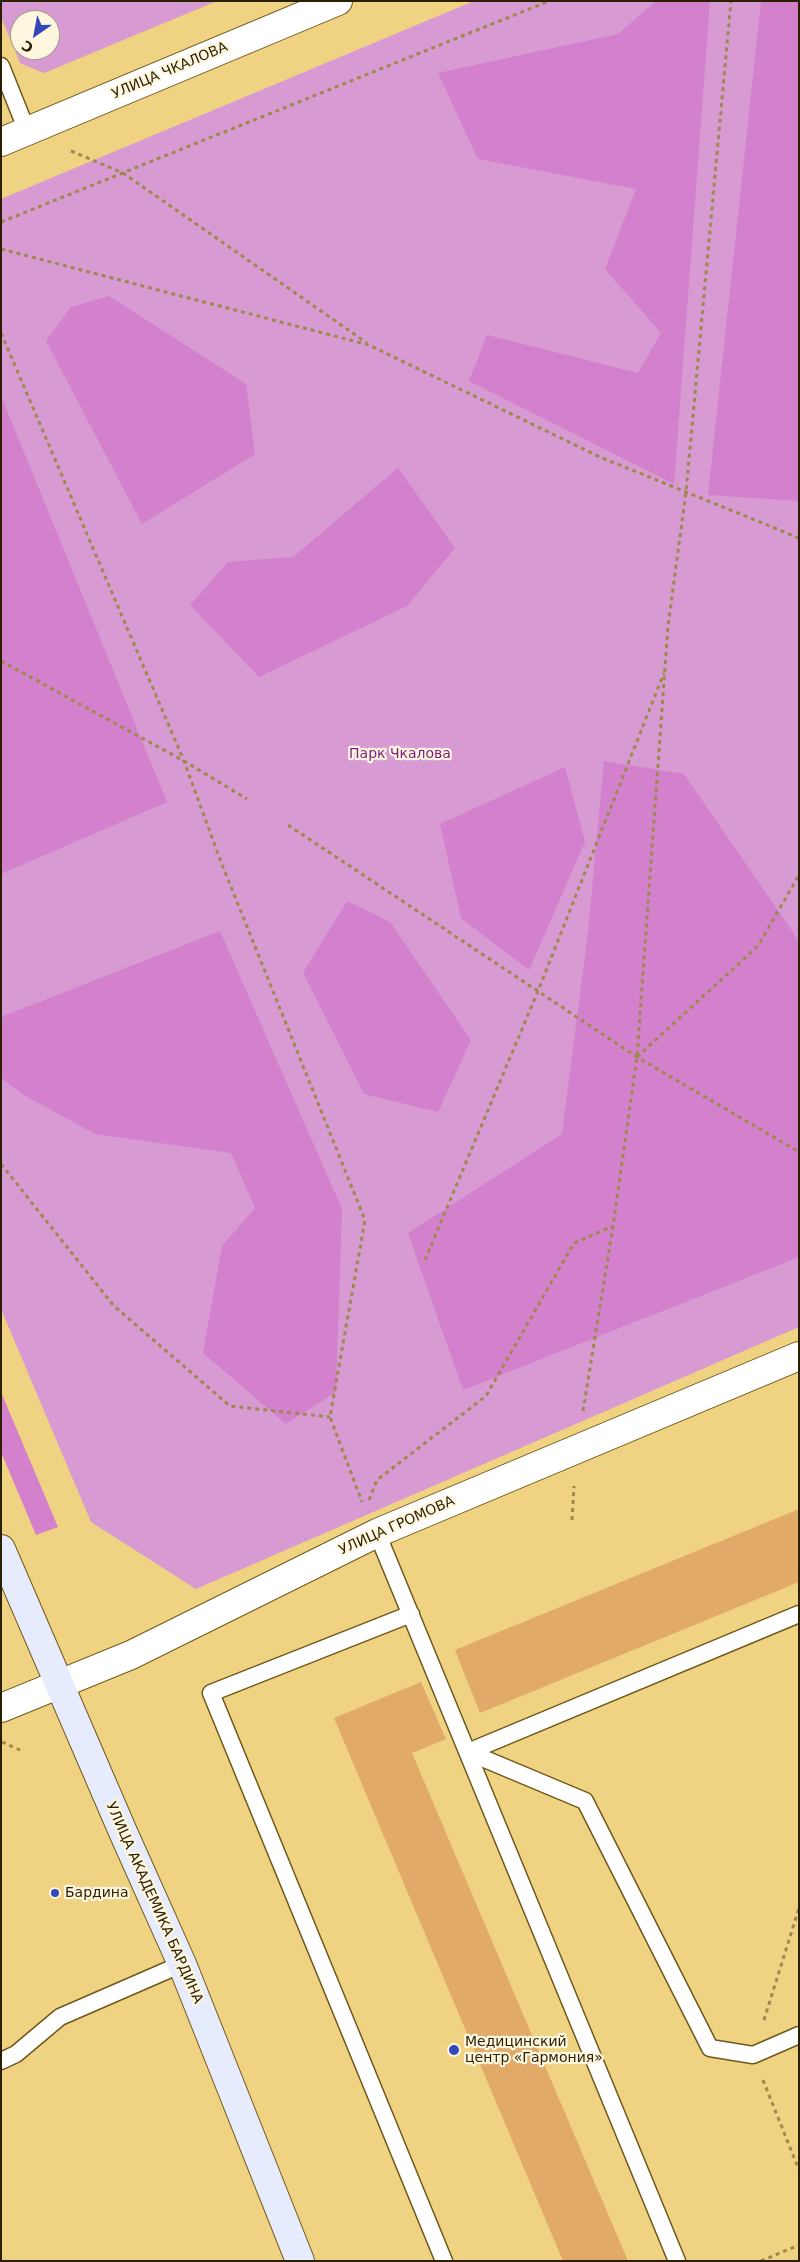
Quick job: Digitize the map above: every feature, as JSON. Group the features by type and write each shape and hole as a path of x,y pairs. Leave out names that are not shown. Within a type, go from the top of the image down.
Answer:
{"street":[{"name":"УЛИЦА ЧКАЛОВА","path":"1,142 338,1"},
{"name":"УЛИЦА ГРОМОВА","path":"1,1708 59,1686 131,1655 371,1521 576,1449 799,1356"},
{"name":"УЛИЦА АКАДЕМИКА БАРДИНА","path":"1,1549 59,1686 182,1964 300,2261"}],"lane":[{"path":"1,66 27,131"},
{"path":"371,1521 468,1752 676,2261"},
{"path":"411,1614 211,1693 444,2261"},
{"path":"468,1752 799,1614"},
{"path":"468,1752 585,1801 710,2048 753,2055 799,2035"},
{"path":"1,2061 16,2054 60,2017 182,1964"}],"path":[{"path":"1,222 549,1"},
{"path":"572,1520 576,1449 613,1226 636,1057 668,626 686,492 731,1"},
{"path":"27,131 123,173 369,345 600,457 799,538"},
{"path":"1,249 369,345"},
{"path":"1,332 184,761 221,862 366,1220 330,1417 371,1521"},
{"path":"1,661 184,761 248,799"},
{"path":"425,1260 538,991 665,670"},
{"path":"288,825 636,1057 799,1152"},
{"path":"636,1057 758,946 799,875"},
{"path":"1,1164 114,1306 230,1406 330,1417"},
{"path":"368,1502 377,1480 486,1396 574,1243 613,1226"},
{"path":"1,1742 20,1750"},
{"path":"799,1908 753,2055 799,2170"},
{"path":"761,2261 799,2245"}],"green space":[{"path":"1,1 217,1 44,73 20,63 19,60 60,60 60,10 10,10 10,39 1,17"},
{"name":"Парк Чкалова","path":"474,1 799,1 799,1327 196,1589 91,1522 1,1309 1,199"}],"shaded area":[{"path":"656,1 710,1 674,484 469,381 487,335 638,373 661,333 605,269 636,189 478,159 438,73 618,34"},
{"path":"761,1 799,1 799,501 708,495"},
{"path":"109,296 246,384 255,454 142,524 46,341 71,307"},
{"path":"1,396 167,802 1,874"},
{"path":"398,468 455,548 407,606 259,677 190,605 228,562 293,557"},
{"path":"604,761 684,774 799,941 799,1257 463,1390 408,1233 562,1134 588,932"},
{"path":"565,767 585,842 529,970 461,918 440,824"},
{"path":"347,901 390,922 471,1040 438,1112 364,1094 303,973"},
{"path":"220,931 342,1209 336,1392 286,1424 203,1353 222,1246 255,1208 231,1153 95,1134 22,1094 1,1078 1,1017"},
{"path":"1,1392 58,1527 36,1535 1,1452"}],"building":[{"path":"799,1509 799,1582 480,1713 455,1650"},
{"path":"421,1682 446,1739 412,1753 628,2261 563,2261 334,1718"}],"place":[{"name":"Бардина","path":"55,1893"},
{"name":"Медицинский центр «Гармония»","path":"454,2050"}]}
